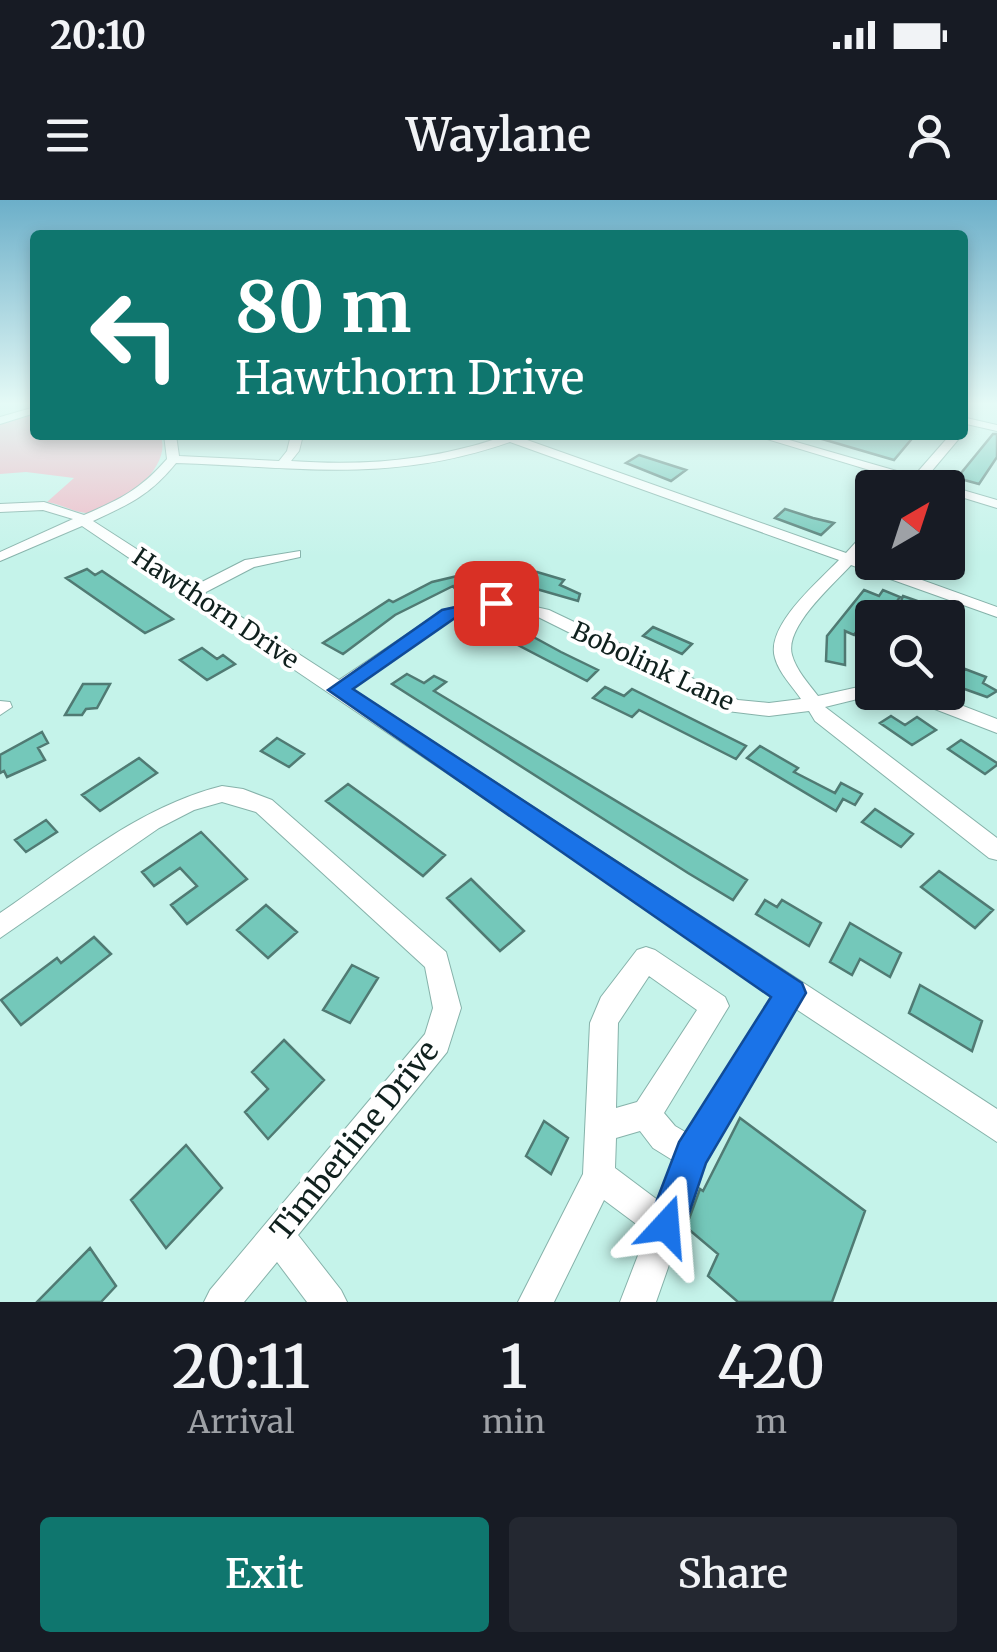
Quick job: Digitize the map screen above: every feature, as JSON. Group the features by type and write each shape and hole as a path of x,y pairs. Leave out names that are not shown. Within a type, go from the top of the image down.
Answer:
{"street":[{"path":"0,557 135,497 152,484 173,460 172,454"},
{"path":"284,464 290,454"},
{"path":"173,460 366,468 413,466 466,454"},
{"path":"558,454 997,612"},
{"path":"821,454 870,470"},
{"path":"965,494 997,504"},
{"name":"Hawthorn Drive","path":"0,508 55,507 85,521 997,1127"},
{"path":"855,553 785,632 784,661 810,704 997,851"},
{"path":"192,593 250,563 295,554"},
{"name":"Bobolink Lane","path":"338,690 449,614 496,603 544,613 734,706 768,712 855,694"},
{"path":"955,710 997,726"},
{"name":"Timberline Drive","path":"0,927 151,822 188,802 222,794 264,806 437,962 447,1008 437,1042 222,1302"},
{"path":"536,1302 599,1176 604,1023 611,1006 646,960 715,1006 646,1114 601,1127"},
{"path":"638,1302 692,1154 791,993"},
{"path":"646,1114 664,1137 692,1154"},
{"path":"599,1176 666,1226"},
{"path":"277,1235 330,1302"}],"shaded area":[{"path":"0,454 161,454 138,488 97,512 81,512 47,502 74,478 26,472 0,474"}],"building":[{"path":"875,454 899,454 894,460"},
{"path":"976,454 997,454 997,457 979,484 965,480 964,470"},
{"path":"639,455 686,470 671,481 626,463"},
{"path":"785,509 834,523 821,535 775,518"},
{"path":"87,569 95,575 102,571 173,619 145,633 66,578"},
{"path":"483,570 492,580 456,590 453,586 395,615 343,654 323,643 389,600 393,602 432,582"},
{"path":"537,572 564,580 560,585 580,594 578,601 526,586"},
{"path":"864,590 879,596 883,590 900,597 898,600 856,600"},
{"path":"855,601 855,634 845,631 845,665 826,661 827,636"},
{"path":"653,627 692,644 682,654 643,636"},
{"path":"528,634 598,670 587,681 516,644"},
{"path":"202,648 217,659 223,655 235,664 207,680 180,660"},
{"path":"965,669 986,677 983,683 997,691 987,697 965,689"},
{"path":"407,674 424,683 434,676 446,682 434,691 747,880 733,900 688,873 392,684"},
{"path":"83,684 110,684 97,708 86,709 82,715 65,715"},
{"path":"605,687 624,696 632,689 746,746 736,759 639,710 632,717 593,698"},
{"path":"891,716 905,725 917,717 936,730 912,745 880,723"},
{"path":"42,732 48,743 38,748 45,760 7,777 4,771 0,773 0,755"},
{"path":"277,738 304,754 289,767 261,751"},
{"path":"961,740 997,765 985,774 948,749"},
{"path":"760,746 798,768 794,772 835,793 841,783 862,794 855,805 843,799 836,811 747,758"},
{"path":"139,758 157,773 100,811 82,795"},
{"path":"348,784 445,855 423,876 326,801"},
{"path":"875,809 913,834 901,847 862,822"},
{"path":"46,820 57,832 26,852 15,840"},
{"path":"201,832 247,879 187,924 171,905 197,886 180,868 154,886 142,872"},
{"path":"939,871 993,910 975,928 921,887"},
{"path":"471,879 524,931 500,951 447,898"},
{"path":"765,900 777,907 782,900 821,923 809,946 756,914"},
{"path":"266,905 297,932 268,958 237,930"},
{"path":"850,923 901,953 890,977 860,959 852,975 830,962"},
{"path":"94,937 111,954 21,1025 1,1000 57,958 61,963"},
{"path":"352,965 378,978 350,1023 323,1010"},
{"path":"920,985 982,1021 972,1051 909,1013"},
{"path":"284,1040 324,1080 268,1139 245,1112 268,1089 252,1072"},
{"path":"740,1118 865,1211 832,1302 738,1302 708,1276 718,1254 686,1227 700,1189 703,1191"},
{"path":"544,1121 568,1138 551,1174 526,1156"},
{"path":"186,1145 222,1188 166,1248 131,1200"},
{"path":"90,1248 116,1286 101,1302 37,1302"}],"route":[{"path":"496,603 449,614 338,690 791,993 692,1154 666,1226"}]}
